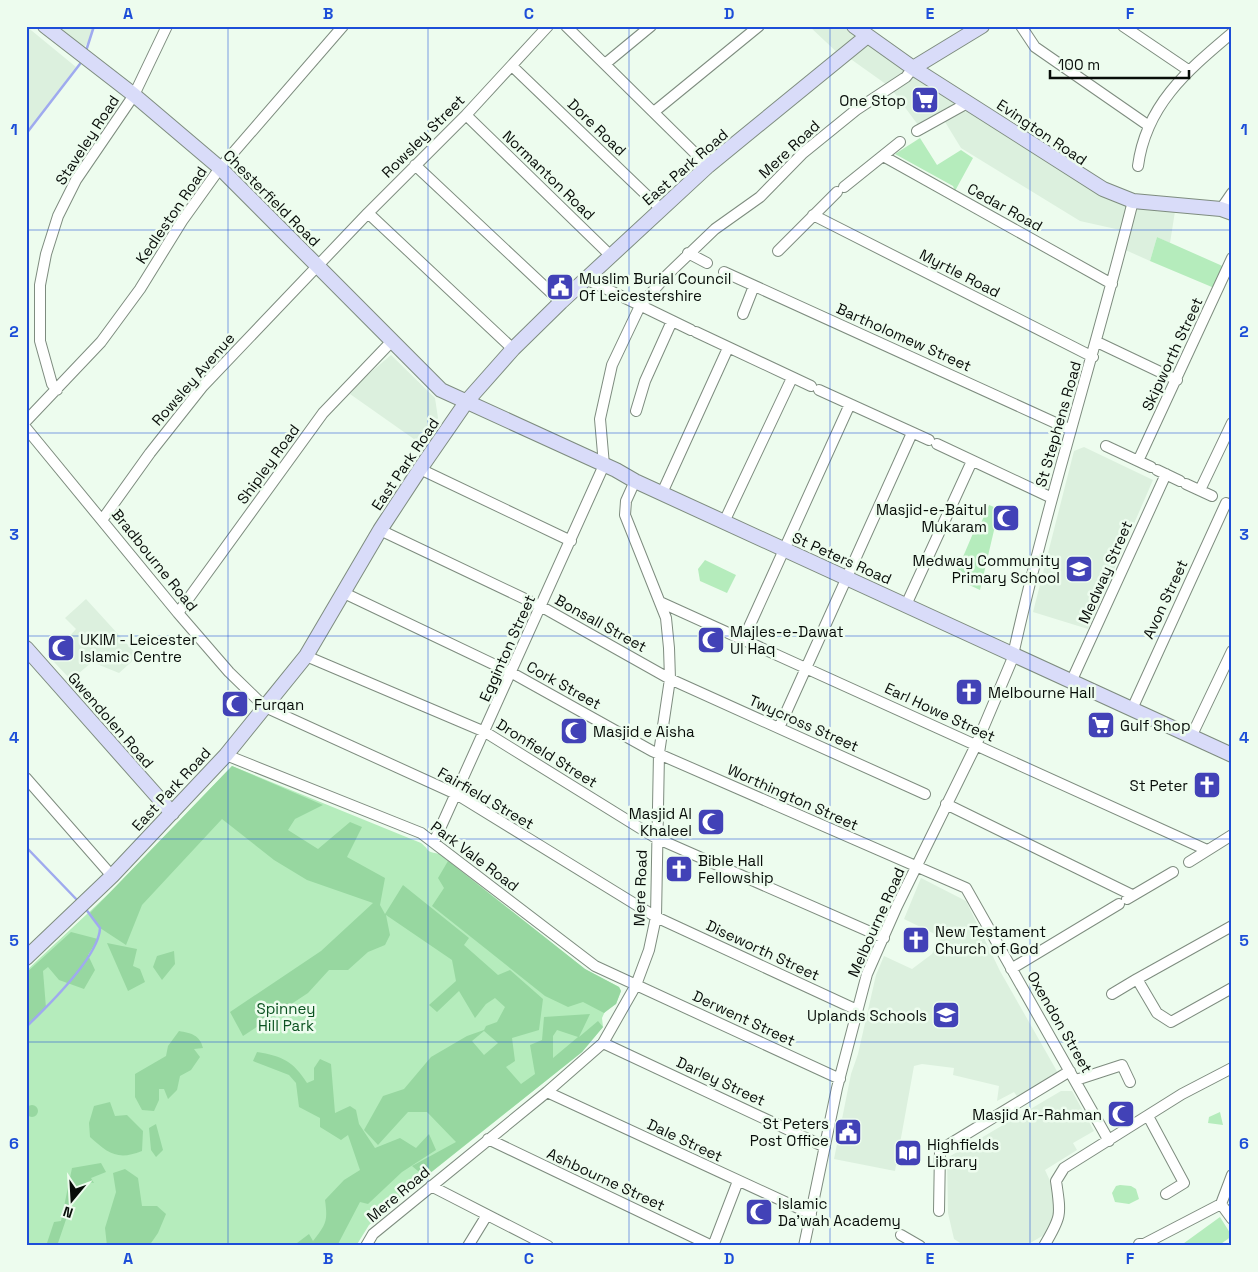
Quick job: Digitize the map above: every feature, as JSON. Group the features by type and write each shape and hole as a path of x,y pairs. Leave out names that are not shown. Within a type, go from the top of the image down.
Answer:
{"street":[{"name":"Chesterfield Road","path":"46,26 134,95 220,168 441,390 467,401"},
{"name":"Staveley Road","path":"57,390 52,384 40,341 40,284 46,254 58,216 76,180 134,95 167,26"},
{"name":"Kedleston Road","path":"26,421 101,342 140,289 182,221 220,168 343,26"},
{"name":"Rowsley Street","path":"318,266 466,115 548,26"},
{"path":"566,26 655,111 708,166"},
{"path":"605,64 651,26"},
{"path":"655,111 758,26"},
{"name":"Evington Road","path":"854,26 866,37 913,68 966,100 1084,178 1118,196 1133,201 1226,211"},
{"path":"913,68 982,26"},
{"path":"1021,26 1035,47 1148,126"},
{"path":"1123,26 1188,70"},
{"path":"1138,166 1141,146 1148,126 1166,95 1188,70 1232,33"},
{"name":"East Park Road","path":"26,958 112,876 226,755 306,656 380,530 420,469 467,401 513,349 586,278 708,166 866,37"},
{"name":"Dore Road","path":"512,66 661,209"},
{"name":"Mere Road","path":"604,465 600,419 612,365 640,306 688,254 715,229 760,197 803,153 856,110 906,76 913,68"},
{"path":"917,131 962,106 966,100"},
{"name":"Normanton Road","path":"466,115 611,256"},
{"path":"778,252 813,215 900,142"},
{"name":"Cedar Road","path":"883,156 1112,284"},
{"path":"415,165 561,302"},
{"path":"1226,211 1232,194"},
{"name":"St Stephens Road","path":"1013,655 1052,498 1093,357 1133,201"},
{"path":"368,213 513,349"},
{"name":"Myrtle Road","path":"813,215 1093,357"},
{"path":"688,254 707,264"},
{"name":"Skipworth Street","path":"1138,461 1232,258"},
{"name":"Rowsley Avenue","path":"102,520 203,386 318,266"},
{"name":"Bartholomew Street","path":"724,272 1071,430"},
{"path":"586,278 728,348 1052,498"},
{"path":"743,314 754,286"},
{"path":"636,411 645,381 672,321"},
{"name":"Shipley Road","path":"178,613 323,413 359,372 392,341"},
{"path":"1096,342 1177,380"},
{"path":"662,493 728,348"},
{"path":"724,522 792,378"},
{"name":"St Peters Road","path":"467,401 784,550 1232,755"},
{"path":"744,638 850,404"},
{"path":"1200,490 1232,422"},
{"name":"Bradbourne Road","path":"26,428 178,613 229,672 265,707"},
{"path":"779,728 912,433"},
{"path":"1106,446 1222,500"},
{"path":"906,605 972,461"},
{"name":"Egginton Street","path":"434,842 542,607 604,465"},
{"path":"420,469 571,541"},
{"name":"Medway Street","path":"1071,682 1158,470"},
{"name":"Mere Road","path":"366,1246 373,1234 547,1092 603,1043 636,985 651,944 656,917 659,753 670,679 666,618 625,515 626,501 635,481"},
{"name":"Avon Street","path":"1132,709 1222,500"},
{"name":"Bonsall Street","path":"380,530 542,607 670,679"},
{"name":"Cork Street","path":"344,593 512,673 659,753"},
{"name":"Earl Howe Street","path":"660,602 744,638 1206,850"},
{"name":"Gwendolen Road","path":"26,648 172,813"},
{"path":"1191,736 1232,651"},
{"name":"Melbourne Road","path":"804,1246 840,1079 867,974 931,840 946,804 976,745 1013,655"},
{"name":"Dronfield Street","path":"306,656 485,732 656,838 884,938"},
{"name":"Twycross Street","path":"670,679 924,794"},
{"name":"Fairfield Street","path":"265,707 456,794 656,917"},
{"name":"Worthington Street","path":"659,753 916,868"},
{"name":"Park Vale Road","path":"226,755 422,833 595,966 636,985"},
{"path":"26,778 112,876"},
{"path":"946,804 1126,899"},
{"path":"1189,862 1232,835"},
{"name":"Oxendon Street","path":"916,868 966,888 1073,1075 1108,1141"},
{"path":"1011,969 1173,872"},
{"name":"Diseworth Street","path":"656,917 857,1010"},
{"path":"1112,994 1232,926"},
{"path":"1137,979 1157,1013 1167,1020 1176,1021 1232,988"},
{"name":"Derwent Street","path":"636,985 840,1079"},
{"name":"Darley Street","path":"603,1043 825,1146"},
{"path":"939,1211 940,1150 1073,1075 1122,1065 1130,1082"},
{"path":"1044,1246 1060,1215 1061,1203 1056,1181 1064,1168 1204,1081 1232,1068"},
{"name":"Dale Street","path":"547,1092 811,1214"},
{"path":"1148,1116 1184,1183 1166,1194"},
{"name":"Ashbourne Street","path":"488,1139 713,1246"},
{"path":"1138,1244 1144,1244 1221,1204 1232,1175"},
{"path":"713,1246 738,1181"},
{"path":"430,1186 547,1246"},
{"path":"1221,1204 1232,1219"},
{"path":"468,1246 487,1215"},
{"path":"901,1235 920,1246"}],"shaded area":[{"path":"26,26 76,67 26,134"},
{"path":"54,26 94,26 91,38 83,49"},
{"path":"809,26 856,26 1103,189 1176,205 1170,243 1157,237 1150,261 1121,248 1125,231 1080,221 961,148 942,117 921,129 890,87 845,55 842,57"},
{"path":"391,355 435,398 438,418 421,444 350,394 364,378"},
{"name":"Medway Community Primary School","path":"1084,447 1153,480 1088,629 1033,612 1074,451"},
{"path":"86,599 138,656 119,673 92,662 71,680 54,662 73,643 68,638 76,629 65,618"},
{"name":"Uplands Schools","path":"921,878 966,901 1000,971 1058,1073 1019,1099 1014,1092 997,1101 999,1086 953,1075 954,1068 922,1064 914,1066 895,1171 834,1159 851,1074 858,1054 876,975 884,956 912,969 932,954 941,937 904,919"},
{"path":"1061,1091 1072,1091 1094,1131 1073,1143 1077,1150 1045,1170 1057,1196 1056,1216 1044,1235 1025,1246 965,1246 954,1239 948,1213 947,1158"}],"green space":[{"path":"920,138 937,165 961,150 973,158 955,191 953,186 895,154"},
{"path":"1157,237 1227,268 1219,290 1150,261"},
{"path":"989,505 999,509 980,590 954,578 974,531 977,532"},
{"path":"705,560 736,575 727,593 700,581 698,569"},
{"name":"Spinney Hill Park","path":"232,766 421,843 430,852 440,854 585,969 619,987 621,991 616,1004 607,1007 602,1018 603,1027 582,1052 414,1186 369,1225 356,1246 26,1246 26,971 118,885"},
{"path":"232,766 323,805 295,819 288,830 318,849 350,822 362,827 347,857 385,878 380,905 385,914 403,885 469,938 464,945 498,975 510,970 543,999 539,1030 512,1038 515,1061 506,1067 521,1084 535,1074 530,1045 542,1040 544,1017 590,1014 579,1037 598,1021 603,1027 582,1052 425,1177 412,1166 456,1142 427,1112 408,1112 378,1145 364,1130 383,1096 404,1089 431,1057 467,1036 484,1030 486,1026 497,1022 505,1007 495,998 486,1004 475,1018 459,991 437,1012 429,1005 456,981 452,960 386,915 390,935 385,945 368,952 348,970 329,970 308,993 243,1036 230,1012 321,951 373,903 307,880 274,860 222,819 142,905 126,945 100,928 90,913","holes":["557,1030 578,1037 553,1058 553,1036","484,1031 498,1043 484,1055 472,1041"]},
{"path":"448,861 585,969 619,987 621,991 616,1004 604,1013 583,1002 568,1007 545,996 432,906 444,888 438,878"},
{"path":"71,932 98,939 88,955 95,970 84,989 59,980 48,967 43,971 46,1008 26,1027 26,973"},
{"path":"107,943 137,949 133,966 140,969 145,982 128,991"},
{"path":"174,951 175,964 162,980 153,967 157,956"},
{"path":"179,1031 191,1034 200,1040 203,1048 194,1049 200,1057 191,1070 180,1076 177,1090 168,1099 164,1089 159,1089 159,1100 154,1111 142,1110 135,1097 135,1074 166,1056 168,1046"},
{"path":"257,1052 273,1055 286,1061 297,1069 307,1083 314,1080 314,1068 320,1059 331,1064 335,1113 350,1106 356,1110 359,1124 375,1148 400,1138 416,1148 429,1134 436,1150 402,1172 368,1204 360,1202 337,1246 308,1246 309,1244 293,1246 309,1234 313,1241 325,1222 325,1200 344,1180 360,1170 348,1135 341,1140 320,1127 320,1118 299,1107 296,1083 289,1075 253,1061"},
{"path":"110,1102 115,1116 127,1115 143,1131 142,1151 126,1155 113,1154 90,1137 89,1123 94,1106"},
{"path":"30,1105 34,1105 38,1111 34,1117 30,1117 26,1113 26,1109"},
{"path":"1220,1112 1223,1125 1208,1123 1209,1117"},
{"path":"156,1124 163,1150 156,1157 151,1150 149,1128"},
{"path":"101,1163 106,1172 91,1178 94,1183 89,1182 76,1190 57,1246 46,1246 54,1222 61,1221 72,1168"},
{"path":"125,1169 138,1178 142,1206 157,1206 166,1214 158,1233 149,1246 107,1246 105,1228 116,1192 113,1173"},
{"path":"1116,1186 1131,1186 1136,1189 1139,1199 1129,1204 1115,1202 1112,1193"},
{"path":"1220,1217 1232,1236 1218,1246 1180,1246"}],"waterway":[{"path":"86,51 94,26"},
{"path":"26,134 83,60"},
{"path":"26,847 79,902"},
{"path":"26,1027 70,981 91,953 100,928 85,908"}],"place":[{"name":"One Stop","path":"925,100"},
{"name":"Muslim Burial Council Of Leicestershire","path":"560,287"},
{"name":"Masjid-e-Baitul Mukaram","path":"1006,518"},
{"name":"Medway Community Primary School","path":"1079,569"},
{"name":"Majles-e-Dawat Ul Haq","path":"711,640"},
{"name":"UKIM - Leicester Islamic Centre","path":"61,648"},
{"name":"Melbourne Hall","path":"969,692"},
{"name":"Furqan","path":"235,704"},
{"name":"Gulf Shop","path":"1101,725"},
{"name":"Masjid e Aisha","path":"574,731"},
{"name":"St Peter","path":"1207,785"},
{"name":"Masjid Al Khaleel","path":"711,822"},
{"name":"Bible Hall Fellowship","path":"679,869"},
{"name":"New Testament Church of God","path":"916,940"},
{"name":"Uplands Schools","path":"946,1015"},
{"name":"Masjid Ar-Rahman","path":"1121,1114"},
{"name":"St Peters Post Office","path":"848,1132"},
{"name":"Highfields Library","path":"908,1153"},
{"name":"Islamic Da'wah Academy","path":"759,1212"}]}
